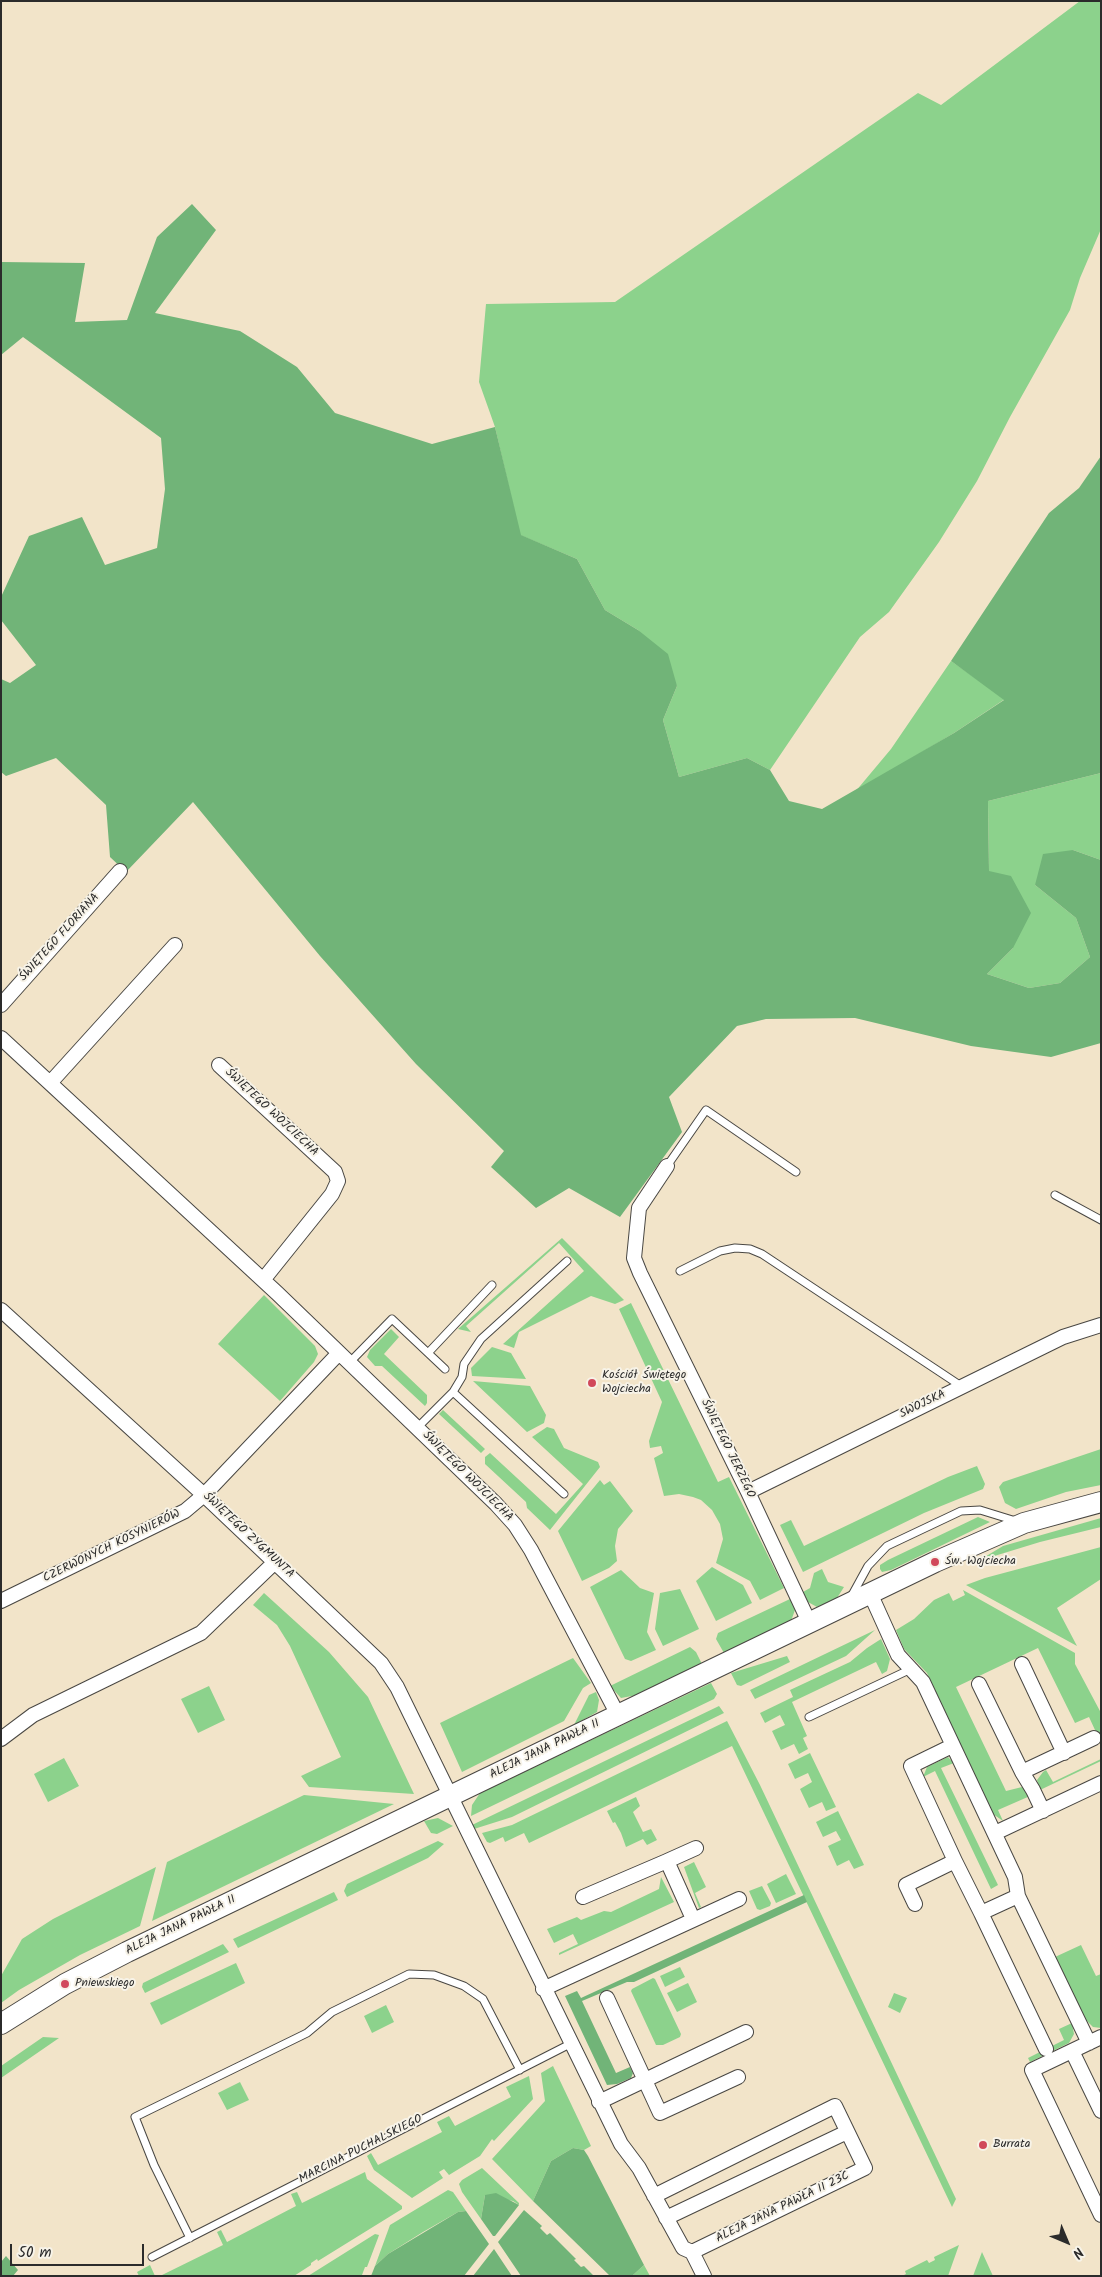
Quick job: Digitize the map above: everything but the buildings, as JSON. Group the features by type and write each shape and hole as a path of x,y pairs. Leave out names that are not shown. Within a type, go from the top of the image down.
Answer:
{"street":[{"name":"ŚWIĘTEGO FLORIANA","path":"1,1005 120,871"},
{"path":"50,1082 175,945"},
{"name":"ŚWIĘTEGO WOJCIECHA","path":"1,1038 263,1280 515,1525 531,1550 618,1715"},
{"name":"ŚWIĘTEGO WOJCIECHA","path":"219,1065 335,1172 338,1181 332,1194 263,1280"},
{"name":"ŚWIĘTEGO JERZEGO","path":"667,1166 639,1208 634,1258 809,1622"},
{"name":"ŚWIĘTEGO ZYGMUNTA","path":"1,1310 204,1495 382,1663 397,1687 450,1797"},
{"name":"SWOJSKA","path":"748,1492 1063,1337 1101,1325"},
{"name":"CZERWONYCH KOSYNIERÓW","path":"1,1601 185,1511 204,1495 344,1358"},
{"name":"ALEJA JANA PAWŁA II","path":"1,2024 65,1984 100,1966 870,1593 1024,1523 1101,1502"},
{"path":"1,1739 33,1715 201,1633 275,1562"},
{"path":"870,1593 898,1655 922,1682 1016,1877 1018,1896 1095,2040 1032,2070 1101,2215"},
{"path":"1022,1664 1064,1753"},
{"path":"980,1684 1043,1811"},
{"path":"1022,1772 1094,1738"},
{"path":"952,1746 911,1766 955,1862 1046,2049"},
{"path":"995,1833 1101,1783"},
{"path":"450,1797 570,2044 621,2144 639,2168 683,2248 692,2252 704,2276"},
{"path":"583,1897 696,1848"},
{"path":"667,1861 694,1919"},
{"path":"915,1904 906,1886 955,1862"},
{"path":"981,1913 1018,1896"},
{"path":"544,1989 738,1898"},
{"path":"607,1998 646,2079 660,2113 738,2077"},
{"path":"599,2102 746,2032"},
{"path":"1072,2051 1101,2111"},
{"name":"ALEJA JANA PAWŁA II 23C","path":"654,2196 834,2106 865,2168 692,2252"},
{"path":"666,2218 847,2132"}],"lane":[{"path":"667,1166 706,1110 796,1172"},
{"path":"1055,1195 1101,1220"},
{"path":"680,1271 720,1251 735,1248 750,1249 762,1254 961,1386"},
{"path":"417,1428 453,1392 462,1377 464,1364 481,1339 567,1261"},
{"path":"428,1353 492,1285"},
{"path":"344,1358 392,1319 445,1369"},
{"path":"453,1392 564,1494"},
{"path":"847,1605 868,1566 887,1546 961,1511 980,1510 1024,1523"},
{"path":"809,1717 911,1669"},
{"path":"190,2238 154,2165 135,2117 307,2033 332,2012 409,1974 434,1975 464,1986 483,1999 520,2070"},
{"name":"MARCINA PUCHALSKIEGO","path":"152,2256 570,2044"}],"green space":[{"path":"1080,1 1101,1 1101,229 1080,278 1070,310 1010,417 977,481 939,542 889,612 860,637 770,770 747,758 679,777 663,720 677,686 638,630 605,610 577,559 520,535 495,427 479,382 486,304 615,302 918,93 941,105"},
{"path":"192,204 216,230 155,313 240,331 297,367 335,413 432,444 495,427 521,535 577,559 605,610 638,630 668,654 677,686 663,720 679,777 747,758 770,770 789,801 822,809 954,733 1004,700 951,661 1049,513 1079,488 1101,456 1101,773 988,801 989,871 1011,876 1031,913 1013,948 987,974 1029,988 1060,983 1090,957 1076,918 1035,885 1043,854 1073,850 1101,860 1101,1043 1051,1057 971,1046 855,1018 766,1019 737,1026 669,1097 682,1132 620,1217 569,1188 536,1208 491,1167 504,1151 416,1064 320,956 193,802 126,872 110,857 106,805 56,758 6,776 1,772 1,679 10,683 36,665 1,620 1,597 29,536 82,517 105,565 157,548 165,489 161,438 23,337 1,355 1,262 85,263 75,322 127,320 157,237"},
{"path":"951,661 1005,699 954,733 855,792 891,749"},
{"path":"1101,773 1101,860 1073,850 1035,885 1076,918 1090,957 1060,983 1029,988 987,974 1013,948 989,871 988,801"},
{"path":"562,1238 624,1300 615,1304 591,1296 519,1332 514,1348 503,1344 584,1271 559,1243 466,1326 471,1332 458,1329"},
{"path":"264,1295 315,1346 318,1354 314,1362 280,1401 218,1344"},
{"path":"631,1303 718,1482 729,1477 784,1588 760,1600 750,1581 716,1563 723,1539 720,1524 712,1510 701,1500 693,1497 679,1494 664,1496 654,1458 663,1453 661,1446 650,1448 649,1441 662,1402 619,1309"},
{"path":"391,1329 399,1337 384,1354 427,1395 425,1406 382,1366 375,1366 367,1357 370,1350"},
{"path":"492,1347 511,1353 526,1379 472,1376 471,1368"},
{"path":"473,1381 530,1386 546,1415 544,1423 527,1432"},
{"path":"443,1410 485,1449 481,1453 439,1414"},
{"path":"547,1427 554,1429 564,1448 598,1462 600,1467 550,1530 527,1508 526,1502 485,1464 485,1457 490,1453 556,1514 583,1484 532,1437"},
{"path":"1101,1449 1101,1485 1066,1492 1016,1509 1005,1503 999,1487 1003,1482"},
{"path":"977,1466 985,1484 983,1489 924,1513 803,1572 780,1525 791,1520 804,1546 948,1477"},
{"path":"600,1480 604,1485 610,1481 633,1511 618,1529 615,1546 617,1561 609,1568 582,1581 558,1531"},
{"path":"978,1517 990,1522 891,1570 882,1572 880,1569 880,1565 888,1560"},
{"path":"1101,1518 1101,1527 1040,1542 978,1561 1003,1546"},
{"path":"1101,1547 1101,1579 1057,1608 1077,1646 966,1585 985,1578"},
{"path":"712,1567 743,1585 752,1603 716,1621 696,1581"},
{"path":"822,1569 828,1582 844,1587 837,1598 817,1607 808,1602 803,1592 810,1588 814,1573"},
{"path":"621,1570 640,1588 654,1593 647,1632 656,1650 631,1661 625,1659 590,1587"},
{"path":"680,1589 699,1629 663,1646 655,1629 660,1593"},
{"path":"963,1590 1075,1653 1075,1664 1101,1713 1101,1743 1089,1717 1075,1723 1038,1648 956,1687 1006,1791 1022,1787 1030,1796 998,1810 1003,1821 993,1814 927,1673 904,1649 896,1630 914,1619 934,1600 949,1593 953,1601 965,1595"},
{"path":"264,1593 329,1652 368,1697 414,1794 309,1787 301,1776 341,1757 290,1646 277,1625 253,1605"},
{"path":"790,1599 795,1610 791,1621 724,1653 716,1639 718,1633"},
{"path":"875,1630 846,1656 755,1699 750,1690"},
{"path":"881,1639 890,1659 887,1671 882,1674 876,1662 792,1702 807,1736 803,1738 808,1749 799,1754 794,1744 781,1750 772,1731 785,1725 780,1715 765,1723 760,1713 793,1697 790,1690 850,1662"},
{"path":"690,1647 696,1652 702,1664 637,1695 621,1698 610,1686"},
{"path":"787,1656 790,1662 741,1686 737,1685 731,1673"},
{"path":"573,1658 591,1683 583,1688 564,1721 462,1772 440,1723"},
{"path":"711,1683 717,1694 714,1699 471,1816 472,1805 480,1793"},
{"path":"209,1686 225,1720 198,1733 181,1699"},
{"path":"596,1692 599,1700 597,1712 574,1725 589,1695"},
{"path":"719,1706 724,1713 512,1817 474,1829 472,1825"},
{"path":"727,1721 760,1785 956,2199 952,2207 732,1746 529,1843 524,1833 505,1842 503,1837 490,1843 487,1842 482,1833 512,1825"},
{"path":"810,1753 836,1807 826,1811 822,1802 809,1808 800,1789 812,1782 808,1773 795,1779 788,1764"},
{"path":"948,1757 954,1763 941,1768 998,1885 991,1889 935,1771 923,1777 927,1767"},
{"path":"64,1758 79,1786 48,1802 34,1774"},
{"path":"1101,1759 1101,1761 1040,1790 1037,1780 1046,1770 1053,1782"},
{"path":"304,1795 394,1804 152,1921 167,1862"},
{"path":"636,1797 640,1806 633,1812 643,1832 651,1829 657,1840 647,1845 643,1839 626,1847 621,1833 607,1811"},
{"path":"838,1811 864,1865 854,1869 849,1860 837,1866 828,1846 841,1840 836,1831 823,1837 816,1822"},
{"path":"438,1818 453,1826 437,1834 431,1833 424,1821"},
{"path":"438,1841 444,1844 428,1858 347,1897 344,1891 347,1884"},
{"path":"694,1862 706,1887 695,1893 701,1907 699,1908 684,1867"},
{"path":"156,1867 140,1926 80,1955 19,1990 1,2003 1,1976 22,1939 53,1919"},
{"path":"786,1874 796,1894 776,1903 767,1884"},
{"path":"661,1877 674,1902 559,1955 559,1953 578,1944 573,1934 554,1943 547,1929 577,1917 581,1920 604,1911 611,1912 659,1889"},
{"path":"762,1886 771,1903 770,1906 760,1910 757,1909 749,1891"},
{"path":"334,1892 338,1900 238,1948 233,1939"},
{"path":"804,1895 807,1902 634,1982 627,1982 582,2001 616,2073 630,2067 633,2073 631,2078 617,2084 607,2085 565,1996 577,1991 581,1998"},
{"path":"223,1944 229,1952 145,1993 142,1987 143,1983"},
{"path":"1081,1945 1096,1976 1101,1974 1101,2028 1093,2027 1086,2020 1055,1957"},
{"path":"236,1963 245,1983 161,2025 150,2003"},
{"path":"680,1967 685,1977 665,1987 660,1976"},
{"path":"653,1978 681,2034 680,2037 663,2045 656,2045 631,1991"},
{"path":"688,1983 697,2002 677,2012 667,1993"},
{"path":"894,1993 907,1998 900,2013 888,2007"},
{"path":"386,2005 394,2022 372,2033 364,2016"},
{"path":"1072,2023 1074,2034 1069,2043 1030,2062 1028,2058 1064,2040 1059,2029"},
{"path":"43,2037 59,2038 1,2078 1,2066"},
{"path":"553,2066 591,2146 584,2150 573,2148 551,2161 533,2201 492,2159 545,2101 541,2073"},
{"path":"529,2076 533,2099 494,2141 492,2139 480,2156 449,2175 444,2169 439,2172 443,2178 412,2198 374,2170 367,2156 371,2153 378,2165 442,2132 437,2122 449,2116 455,2126 511,2097 506,2087"},
{"path":"240,2082 249,2100 227,2110 218,2093"},
{"path":"573,2148 584,2150 588,2156 644,2265 632,2276 610,2276 533,2201 551,2161"},
{"path":"482,2168 519,2205 513,2201 485,2195 481,2219 462,2192 459,2184 462,2180"},
{"path":"365,2172 367,2179 402,2206 402,2209 318,2261 317,2259 294,2276 160,2276 223,2245 217,2232 221,2230 227,2242 296,2206 291,2194 297,2192 302,2203"},
{"path":"448,2190 453,2192 466,2211 458,2212 423,2232 388,2254 375,2266 390,2225"},
{"path":"496,2193 519,2205 495,2236 493,2236 481,2219 485,2195"},
{"path":"524,2210 542,2226 540,2228 547,2235 550,2233 576,2259 574,2260 581,2267 584,2266 594,2276 521,2276 498,2242"},
{"path":"466,2211 489,2244 464,2276 371,2276 375,2266 388,2254 458,2212"},
{"path":"375,2234 379,2235 363,2276 308,2276"},
{"path":"959,2245 948,2276 902,2276 906,2274 905,2271 927,2260 929,2263 935,2260 934,2257"},
{"path":"494,2249 512,2276 473,2276"},
{"path":"982,2252 993,2276 973,2276"},
{"path":"6,2256 18,2270 13,2276 1,2276 1,2262"},
{"path":"150,2265 155,2276 139,2276 137,2272"},
{"path":"644,2265 650,2276 632,2276"}],"place":[{"name":"Kościół Świętego Wojciecha","path":"592,1383"},
{"name":"Św. Wojciecha","path":"935,1562"},
{"name":"Pniewskiego","path":"65,1984"},
{"name":"Burrata","path":"983,2145"}]}
